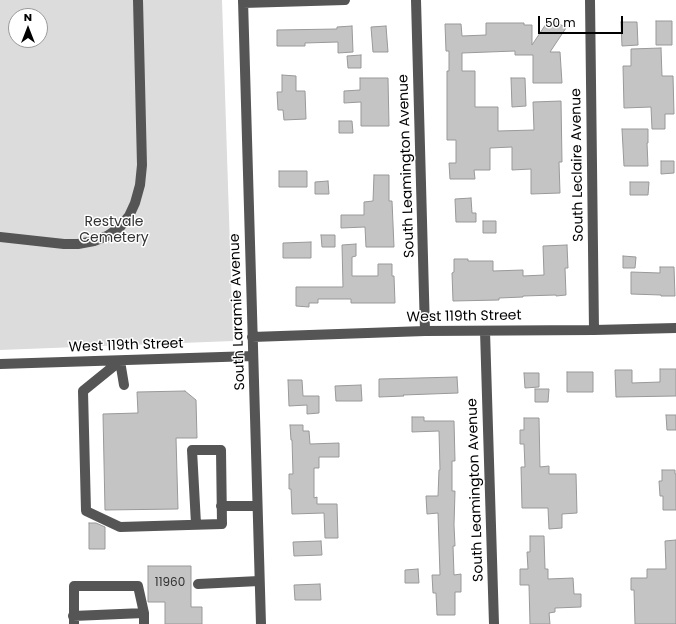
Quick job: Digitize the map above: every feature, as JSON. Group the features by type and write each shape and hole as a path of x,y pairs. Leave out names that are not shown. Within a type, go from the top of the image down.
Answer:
{"street":[{"path":"0,237 64,244 78,244 94,241 107,236 120,227 129,216 135,203 140,185 142,165 138,0"},
{"path":"243,1 345,0"},
{"name":"South Leamington Avenue","path":"416,0 426,331"},
{"name":"South Leclaire Avenue","path":"590,0 594,330"},
{"name":"South Laramie Avenue","path":"243,1 261,624"},
{"name":"West 119th Street","path":"252,337 426,331 676,328"},
{"name":"South Leamington Avenue","path":"485,331 494,624"},
{"name":"West 119th Street","path":"0,364 253,356"},
{"path":"124,385 120,361 83,391 86,511 120,527 222,524 221,450 192,450 196,524"},
{"path":"221,506 257,506"},
{"path":"198,584 259,581"},
{"path":"144,613 73,620 74,586 138,586 144,613 144,624"}],"green space":[{"name":"Restvale Cemetery","path":"0,0 222,0 233,341 0,350"}],"building":[{"path":"550,18 566,28 550,52 560,52 562,83 533,83 533,55 515,55 515,51 462,53 462,71 475,71 475,107 498,107 498,131 534,130 533,102 561,101 562,162 559,162 560,193 531,194 531,169 512,170 512,147 490,148 490,170 474,170 475,179 450,179 449,163 456,163 456,140 447,140 447,71 449,71 449,51 446,51 445,24 461,24 462,36 486,35 486,23 524,23 524,25 532,25 532,45"},
{"path":"656,21 672,21 672,45 656,45"},
{"path":"621,22 637,22 638,45 622,46"},
{"path":"352,26 353,52 338,53 338,42 305,43 305,46 277,46 277,30 337,29 337,27"},
{"path":"386,26 388,52 373,52 371,27"},
{"path":"661,48 662,76 673,76 674,114 665,114 665,129 652,129 651,107 624,108 623,66 631,66 631,49"},
{"path":"361,55 361,68 348,68 347,56"},
{"path":"282,75 296,76 296,91 305,91 306,119 284,120 283,110 278,110 277,92 282,92"},
{"path":"360,78 388,78 389,126 361,126 361,102 344,103 344,91 360,90"},
{"path":"511,78 525,78 526,106 512,107"},
{"path":"339,121 352,121 353,133 339,133"},
{"path":"622,129 648,129 648,166 624,166"},
{"path":"661,161 674,161 674,173 661,174"},
{"path":"279,171 307,171 307,187 279,187"},
{"path":"374,175 389,175 389,201 392,201 394,247 366,247 365,227 341,228 341,215 364,215 364,202 373,201"},
{"path":"328,181 329,194 315,194 315,182"},
{"path":"630,182 649,182 648,195 630,195"},
{"path":"471,198 472,213 476,213 476,222 456,222 455,199"},
{"path":"483,221 496,221 496,233 483,233"},
{"path":"321,235 335,235 335,247 322,247"},
{"path":"311,242 311,258 283,258 283,243"},
{"path":"356,244 356,256 352,257 352,276 378,276 378,264 392,264 395,303 351,303 351,299 318,299 318,303 309,303 309,307 296,306 296,287 343,287 342,245"},
{"path":"567,245 568,268 565,268 566,295 523,296 499,298 499,300 453,301 452,273 454,272 454,259 468,259 468,261 493,261 493,271 523,270 523,276 544,275 543,246"},
{"path":"623,256 636,257 635,268 623,268"},
{"path":"660,267 674,267 675,296 631,294 631,272 660,273"},
{"path":"660,369 676,369 676,396 616,397 615,370 632,370 632,383 660,382"},
{"path":"567,372 593,372 593,392 567,392"},
{"path":"524,373 539,373 539,387 525,388"},
{"path":"457,377 458,393 379,397 379,379"},
{"path":"288,380 302,380 303,396 319,396 319,413 307,414 307,405 289,406"},
{"path":"361,385 362,401 336,401 335,386"},
{"path":"535,389 549,389 548,402 535,402"},
{"path":"185,391 196,400 197,438 176,438 178,509 105,510 103,414 138,413 137,392"},
{"path":"666,415 676,415 676,430 667,430"},
{"path":"412,417 424,417 424,421 454,421 455,461 452,461 452,491 455,491 455,546 453,546 454,575 461,574 461,592 455,592 455,615 437,615 436,593 433,593 432,575 440,575 438,513 427,514 426,496 438,496 440,470 439,431 412,432"},
{"path":"524,418 539,418 540,467 549,466 549,474 576,474 577,513 562,514 562,528 549,529 548,508 522,508 521,467 525,467 524,444 520,444 520,430 524,430"},
{"path":"290,425 303,425 303,431 309,431 310,444 339,443 339,457 319,457 319,468 314,468 314,498 317,497 317,504 337,504 338,538 325,538 324,513 292,514 291,489 289,489 289,474 293,474"},
{"path":"662,470 675,470 676,510 663,510 663,496 660,496 659,481 662,481"},
{"path":"89,523 96,523 105,527 105,549 89,549"},
{"path":"530,536 544,536 545,569 548,569 548,579 573,578 574,594 581,594 581,607 555,608 555,612 549,613 550,624 530,624 529,585 520,585 520,569 528,569 527,552 530,552"},
{"path":"676,540 676,624 635,624 634,590 631,590 631,578 647,578 647,569 666,569 665,541"},
{"path":"321,541 322,555 294,556 293,542"},
{"path":"148,566 191,566 191,607 202,607 202,624 165,624 165,602 148,602"},
{"path":"418,569 419,583 405,583 405,570"},
{"path":"320,584 321,600 295,600 294,585"}]}
